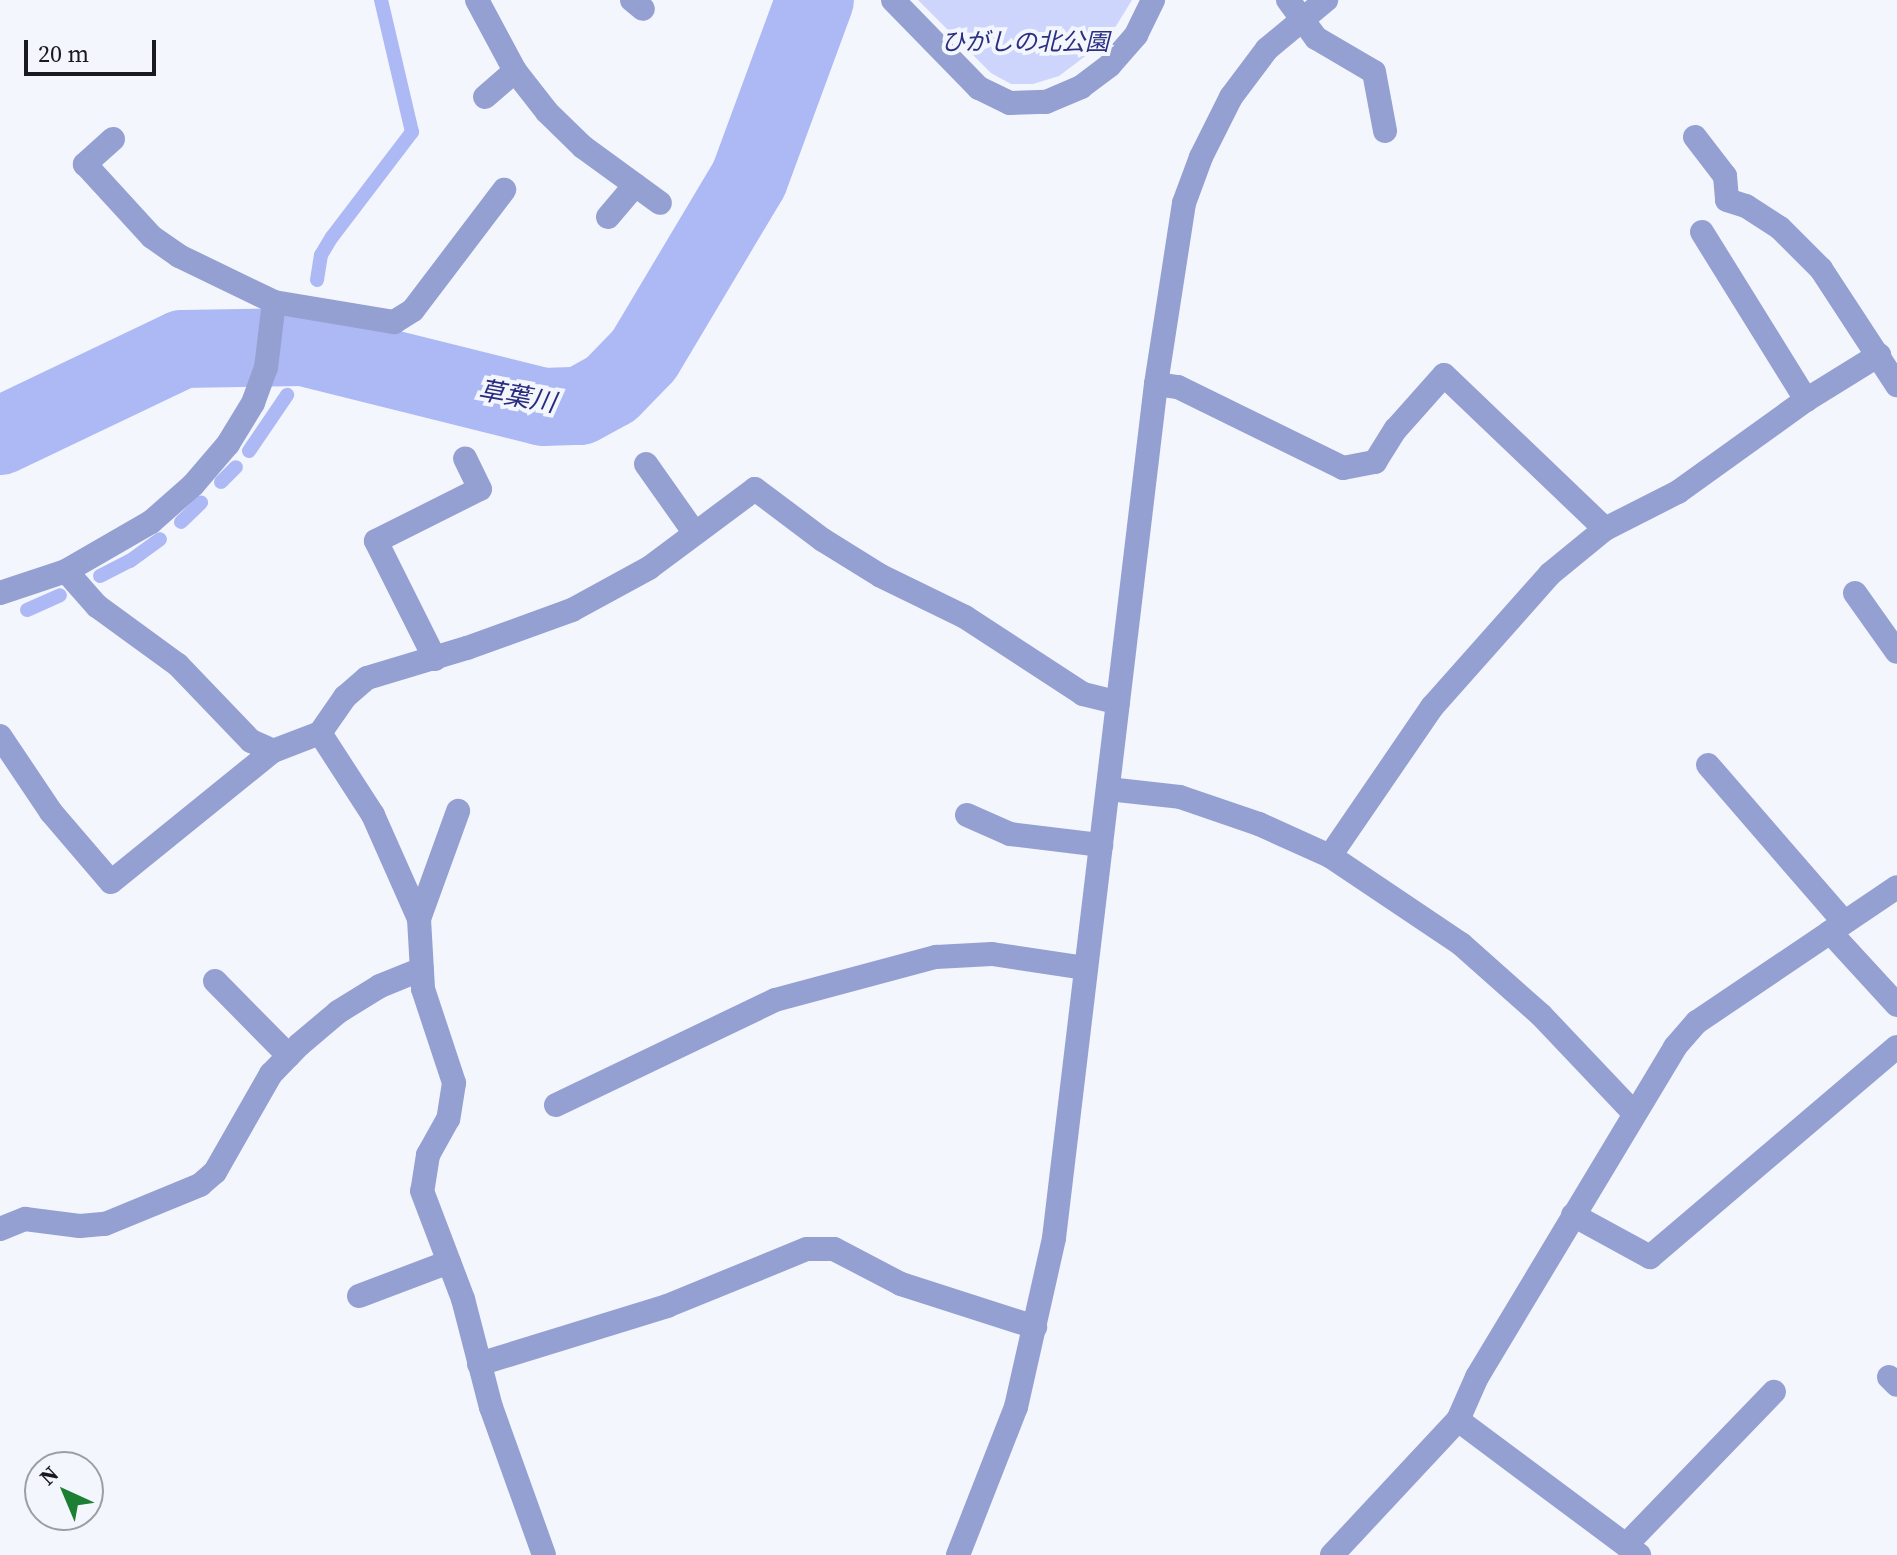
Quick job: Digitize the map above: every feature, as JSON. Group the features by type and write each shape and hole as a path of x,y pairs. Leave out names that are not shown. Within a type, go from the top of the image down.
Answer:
{"street":[{"path":"477,0 515,71 547,112 583,147 660,203"},
{"path":"893,0 979,88 1010,103 1046,102 1081,87 1110,65 1136,35 1153,0"},
{"path":"958,1555 1016,1407 1054,1238 1156,384 1184,203 1201,157 1231,97 1295,8 1326,0"},
{"path":"1295,8 1316,38 1374,72 1385,131"},
{"path":"485,97 515,71"},
{"path":"1695,137 1725,176 1727,200 1746,206 1780,228 1821,269 1897,385"},
{"path":"113,139 85,164 152,237 273,313 394,322 413,310 504,190"},
{"path":"608,217 635,185"},
{"path":"1702,232 1806,400"},
{"path":"0,593 66,571 151,522 193,485 228,444 253,403 266,368 273,313"},
{"path":"1330,856 1432,707 1550,574 1605,529 1678,492 1806,400 1879,355"},
{"path":"1156,384 1178,387 1343,468 1375,462 1396,429 1444,375 1605,529"},
{"path":"435,659 376,541 480,489 465,458"},
{"path":"646,464 694,532"},
{"path":"0,736 51,812 111,882 273,751 320,733 345,697 367,678 435,659 572,610 649,568 755,489 823,540 881,576 965,617 1083,694 1118,703"},
{"path":"66,571 97,606 178,665 251,741 273,751"},
{"path":"1855,593 1897,652"},
{"path":"320,733 373,815 419,919 423,989 454,1083 448,1119 428,1155 422,1191 449,1262 513,1474 544,1555"},
{"path":"1708,765 1897,1005"},
{"path":"1108,789 1180,797 1259,824 1330,856 1461,944 1541,1015 1633,1112"},
{"path":"419,919 458,811"},
{"path":"967,815 1010,834 1101,845"},
{"path":"1332,1555 1458,1420 1477,1377 1633,1112 1675,1047 1697,1022 1897,887"},
{"path":"556,1105 775,1000 936,957 992,954 1086,968"},
{"path":"0,1229 25,1219 80,1226 105,1224 200,1185 215,1172 271,1074 289,1056 338,1012 380,986 422,969"},
{"path":"215,981 289,1056"},
{"path":"1573,1215 1650,1257 1897,1047"},
{"path":"479,1364 667,1306 807,1249 834,1249 901,1284 1035,1327"},
{"path":"359,1296 449,1262"},
{"path":"1458,1420 1632,1550 1774,1392"}],"green space":[{"name":"ひがしの北公園","path":"918,0 1132,0 1108,39 1059,76 1033,84 1011,84 991,73"}],"waterway":[{"path":"317,280 321,255 332,237 412,132 381,0"},
{"name":"草葉川","path":"0,436 182,349 303,347 543,407 580,406 611,389 644,355 749,179 815,0"},
{"name":"草葉川","path":"298,364 311,329"},
{"path":"249,451 287,395"},
{"path":"221,482 236,467"},
{"path":"181,522 201,503"},
{"path":"100,576 130,561 160,539"},
{"path":"27,610 60,595"}]}
